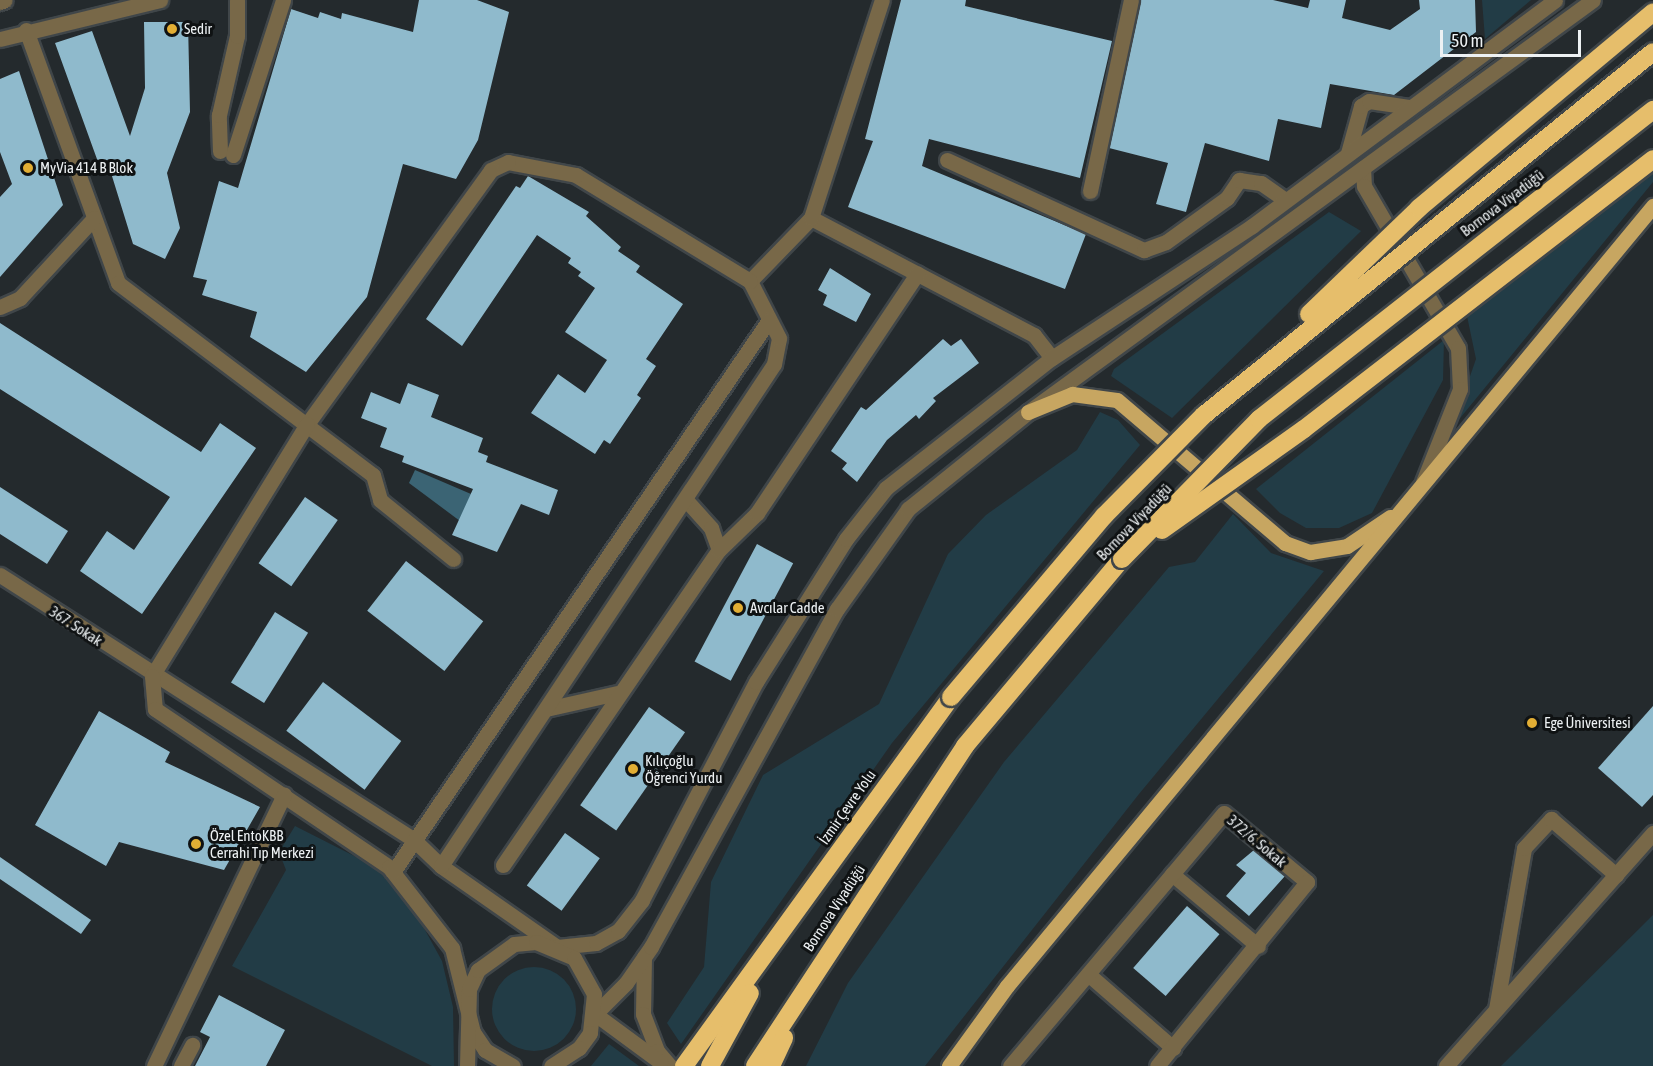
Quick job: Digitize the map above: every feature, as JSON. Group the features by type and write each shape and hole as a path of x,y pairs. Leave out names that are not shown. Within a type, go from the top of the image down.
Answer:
{"highway":[{"path":"1204,415 1419,208 1653,12"},
{"name":"Bornova Viyadüğü","path":"951,697 1104,516 1204,415 1653,52"},
{"name":"Bornova Viyadüğü","path":"755,1066 814,970 965,746 1122,559 1259,419 1653,110"},
{"path":"1122,559 1304,429 1653,159"},
{"name":"İzmir Çevre Yolu","path":"778,941 951,697"},
{"path":"684,1066 778,941"},
{"name":"Bornova Viyadüğü","path":"710,1066 778,941"},
{"path":"771,1066 814,970"}],"main road":[{"path":"949,1066 1007,986 1418,493 1653,206"},
{"path":"1028,412 1072,394 1117,400 1285,543 1310,552 1347,546 1418,493"}],"street":[{"path":"0,2 5,0"},
{"path":"0,39 26,30 160,0"},
{"path":"237,0 237,36 219,115 227,153 283,0"},
{"path":"750,281 811,218 882,0"},
{"path":"1090,191 1131,0"},
{"path":"467,1066 469,989 494,954 514,944 557,947 597,943 618,931 642,900 756,682 846,539 886,488 1052,358 1284,201 1555,0"},
{"path":"558,1064 590,1033 595,1014 645,956 837,609 882,539 935,482 1593,0"},
{"path":"26,30 118,284 373,475 380,500 453,559"},
{"path":"1348,153 1361,106 1369,101 1410,107"},
{"path":"948,160 1144,250 1155,249 1227,198 1239,180 1261,183 1284,201"},
{"path":"441,866 686,500 774,364 779,338 750,281 576,175 508,162 491,170 307,424 152,676 155,709 284,795 393,872 452,948 468,1011 485,1050 513,1066"},
{"path":"1363,168 1364,186 1458,348 1460,389 1418,493"},
{"path":"0,307 20,298 94,218"},
{"path":"811,218 1034,335 1052,358"},
{"path":"503,865 617,693 718,550 757,513 916,274"},
{"path":"393,872 769,320"},
{"path":"686,500 711,528 718,550"},
{"name":"367. Sokak","path":"0,575 152,676 414,840 441,866 557,947 587,975 595,1014"},
{"path":"546,709 617,693"},
{"path":"154,1066 284,795"},
{"name":"372/6. Sokak","path":"1010,1066 1224,813 1307,882 1258,946 1157,1066"},
{"path":"1496,1009 1524,848 1551,819 1616,874"},
{"path":"1446,1066 1653,832"},
{"path":"1172,874 1258,946"},
{"path":"645,956 643,1014 657,1051 670,1066"},
{"path":"1088,974 1173,1048"},
{"path":"595,1014 665,1066"},
{"path":"181,1066 192,1046"}],"shaded area":[{"path":"1482,0 1531,0 1485,39"},
{"path":"1653,172 1653,182 1452,428 1476,359 1467,316"},
{"path":"1329,212 1361,231 1172,418 1111,376 1114,369"},
{"path":"1444,340 1443,380 1372,513 1339,528 1306,528 1280,513 1256,489"},
{"path":"1100,412 1118,420 1140,445 892,743 681,1044 667,1023 704,967 711,882 763,775 879,704 948,554 986,515 1077,450"},
{"path":"415,470 471,494 460,521 409,483"},
{"path":"1233,514 1271,553 1324,571 1139,794 925,1066 806,1066 848,983 1004,762 1169,567 1195,562"},
{"path":"295,826 382,870 413,908 442,961 453,1007 454,1066 432,1066 232,966 286,870 279,852"},
{"path":"1653,915 1653,1066 1501,1066"},
{"path":"534,967 550,970 564,979 573,993 576,1009 573,1025 564,1039 550,1048 534,1051 518,1048 504,1039 495,1025 492,1009 495,993 504,979 518,970"},
{"path":"609,1044 639,1066 591,1066"}],"building":[{"path":"419,0 477,0 509,12 478,140 456,179 403,164 367,297 306,372 250,337 257,312 202,295 207,280 193,277 219,181 238,188 291,9 318,18 320,12 341,19 342,13 413,32"},
{"path":"901,0 966,0 965,6 1112,41 1080,178 929,139 922,166 1086,234 1065,289 848,207 873,141 865,139"},
{"path":"1141,0 1273,0 1308,8 1310,0 1346,0 1342,18 1390,30 1420,9 1419,0 1475,0 1476,32 1394,95 1330,84 1321,128 1278,119 1269,161 1205,143 1186,212 1156,204 1168,163 1109,148"},
{"path":"144,22 188,22 190,112 167,173 180,228 165,259 133,244 107,160 102,173 55,43 92,31 130,136 145,88"},
{"name":"MyVia 414 B Blok","path":"19,71 63,205 0,277 0,197 12,184 0,152 0,79"},
{"path":"528,176 589,212 586,216 621,247 618,251 640,266 636,272 683,304 646,359 656,366 637,395 641,398 610,444 604,440 595,454 531,413 558,374 585,393 607,360 565,332 595,288 578,276 581,272 568,263 571,258 537,235 462,346 426,319 516,186 520,188"},
{"path":"830,268 871,294 856,322 823,305 827,295 818,290"},
{"path":"0,323 201,452 220,423 256,448 142,614 80,571 107,531 134,550 170,497 0,389"},
{"path":"943,339 951,346 961,339 979,363 933,398 936,401 919,419 916,415 887,440 857,482 842,469 847,463 831,451 861,407 866,410"},
{"path":"408,383 439,395 431,417 483,438 478,452 488,456 486,462 558,490 549,515 521,504 497,552 452,535 473,489 402,462 404,456 380,447 387,428 361,418 371,392 400,404"},
{"path":"0,487 68,531 47,564 0,534"},
{"path":"305,497 338,520 291,586 259,563"},
{"name":"Avcılar Cadde","path":"757,544 793,563 731,681 695,661"},
{"path":"406,561 483,621 444,671 367,611"},
{"path":"275,612 308,633 264,703 231,682"},
{"path":"323,682 401,741 365,790 286,731"},
{"path":"1653,706 1653,795 1642,807 1598,768"},
{"name":"Kılıçoğlu Öğrenci Yurdu","path":"649,707 685,732 616,831 580,805"},
{"path":"99,711 170,752 165,762 260,807 224,870 119,842 106,866 35,825"},
{"path":"565,833 600,858 562,911 527,886"},
{"path":"1254,850 1285,876 1249,916 1226,896 1246,873 1236,865"},
{"path":"0,857 91,920 81,934 0,879"},
{"path":"1187,906 1219,934 1166,996 1133,968"},
{"path":"219,995 285,1030 266,1066 195,1066 210,1037 200,1032"}],"place":[{"name":"Sedir","path":"172,29"},
{"name":"MyVia 414 B Blok","path":"28,168"},
{"name":"Avcılar Cadde","path":"738,608"},
{"name":"Ege Üniversitesi","path":"1532,723"},
{"name":"Kılıçoğlu Öğrenci Yurdu","path":"633,769"},
{"name":"Özel EntoKBB Cerrahi Tıp Merkezi","path":"196,844"}]}
